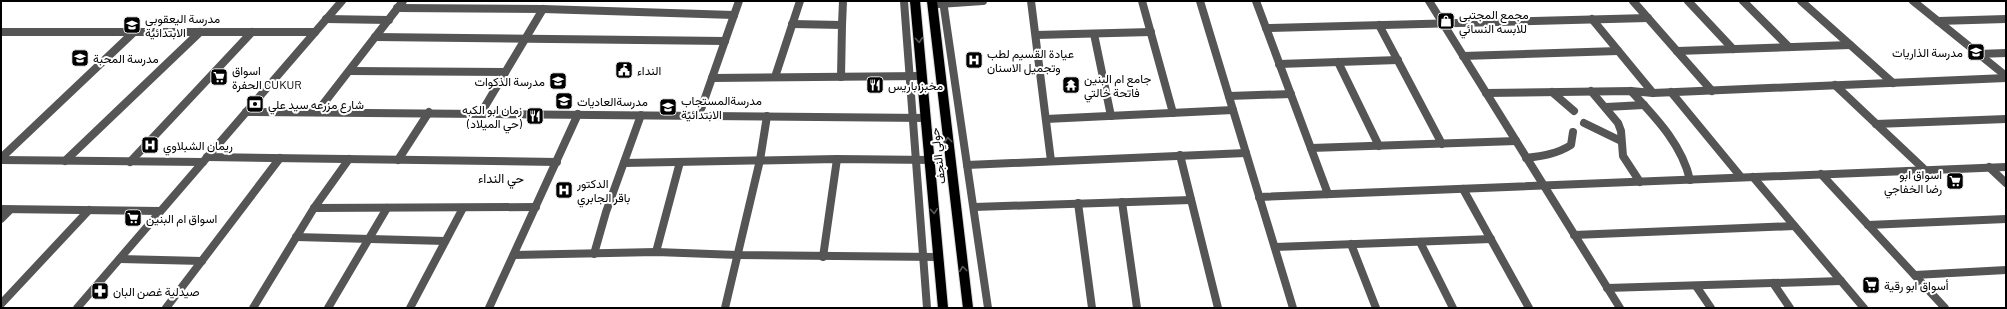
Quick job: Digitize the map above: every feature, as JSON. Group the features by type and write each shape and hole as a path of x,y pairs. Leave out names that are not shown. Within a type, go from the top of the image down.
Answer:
{"main road":[{"name":"حولي النجف","path":"916,1 931,160 937,257 943,308"},
{"name":"حولي النجف","path":"933,4 968,308"}],"street":[{"path":"77,308 342,1"},
{"path":"316,112 350,71 403,1"},
{"path":"466,8 471,1"},
{"path":"509,9 514,1"},
{"path":"563,10 568,1"},
{"path":"699,115 739,1"},
{"path":"776,77 800,1"},
{"path":"841,77 843,1"},
{"path":"904,1 911,76 927,308"},
{"path":"933,4 943,2 983,1"},
{"path":"1031,1 1051,161"},
{"path":"1142,1 1173,113"},
{"path":"1200,1 1293,308"},
{"path":"1256,1 1328,194"},
{"path":"1429,1 1620,308"},
{"path":"1633,1 1712,90"},
{"path":"1688,1 1733,49"},
{"path":"1743,1 1789,47"},
{"path":"1801,1 1893,83"},
{"path":"1913,1 2006,77"},
{"path":"943,2 988,308"},
{"path":"397,8 543,9 734,15"},
{"path":"481,113 543,9"},
{"path":"1266,28 1648,18"},
{"path":"326,19 389,20"},
{"path":"1592,19 1653,93"},
{"path":"1938,22 2006,19"},
{"path":"792,24 842,25"},
{"path":"1379,25 1442,144"},
{"path":"1,32 315,32"},
{"path":"1,159 134,32"},
{"path":"65,161 200,32"},
{"path":"130,162 252,32"},
{"path":"1036,35 1151,32"},
{"path":"1094,34 1111,116"},
{"path":"375,37 725,41"},
{"path":"1677,51 1850,45"},
{"path":"1463,56 1618,51"},
{"path":"1978,54 2006,53"},
{"path":"1280,64 1398,60"},
{"path":"1338,62 1379,146"},
{"path":"350,71 505,72"},
{"path":"712,78 922,76"},
{"path":"1486,93 1631,91 1653,93 2006,77"},
{"path":"1835,85 1925,170"},
{"path":"1591,91 1618,123 1621,131 1623,156 1640,182"},
{"path":"1631,91 1676,144 1690,173 1690,180"},
{"path":"1552,92 1574,112"},
{"path":"1671,92 1741,178"},
{"path":"1228,96 1291,94"},
{"path":"1606,107 1644,105"},
{"path":"1046,119 1233,110"},
{"path":"246,112 429,112 926,118"},
{"path":"398,160 429,112"},
{"path":"489,308 578,114"},
{"path":"594,254 641,115"},
{"path":"725,308 760,160 767,116"},
{"path":"1876,124 2006,119"},
{"path":"1584,123 1621,141"},
{"path":"1526,158 1552,154 1565,150 1571,145 1573,132"},
{"path":"1311,148 1516,141"},
{"path":"967,164 1246,153"},
{"path":"1180,155 1218,308"},
{"path":"1,159 130,162 280,158 557,162"},
{"path":"166,308 280,158"},
{"path":"253,308 314,208 349,159"},
{"path":"624,163 837,159 931,160"},
{"path":"823,257 837,159"},
{"path":"656,252 680,162"},
{"path":"1259,197 2006,167"},
{"path":"1989,168 2006,182"},
{"path":"1821,174 1945,308"},
{"path":"1753,177 1864,308"},
{"path":"1463,189 1529,308"},
{"path":"974,207 1191,200"},
{"path":"1122,202 1137,308"},
{"path":"1078,204 1092,308"},
{"path":"314,208 536,207"},
{"path":"328,308 387,208"},
{"path":"410,308 463,208"},
{"path":"1,219 5,210 160,211"},
{"path":"1,304 89,210"},
{"path":"1868,225 2006,219"},
{"path":"1574,234 1794,226"},
{"path":"296,237 445,241"},
{"path":"1275,247 1491,239"},
{"path":"1420,242 1452,308"},
{"path":"1351,244 1376,308"},
{"path":"514,255 656,252 823,257 937,257"},
{"path":"120,259 202,261"},
{"path":"1914,275 2006,270"},
{"path":"1607,288 1842,282"},
{"path":"1773,283 1790,308"},
{"path":"1696,286 1710,308"}],"place":[{"name":"مجمع المجتبى للابسه النسائي","path":"1446,21"},
{"name":"مدرسة اليعقوبي الابتدائية","path":"132,25"},
{"name":"مدرسة الذاريات","path":"1976,52"},
{"name":"مدرسة المحبة","path":"80,58"},
{"name":"عيادة القسيم لطب وتجميل الاسنان","path":"974,60"},
{"name":"النداء","path":"624,70"},
{"name":"اسواق الحفرة CUKUR","path":"219,77"},
{"name":"مدرسة الذكوات","path":"558,81"},
{"name":"مخبز باريس","path":"875,85"},
{"name":"جامع ام البنين فاتحة خالتي","path":"1071,85"},
{"name":"مدرسةالعاديات","path":"564,101"},
{"name":"شارع مزرعه سيد علي","path":"255,104"},
{"name":"مدرسةالمستجاب الابتدائية","path":"668,107"},
{"name":"زمان ابو الكبه (حي الميلاد)","path":"535,116"},
{"name":"ريمان الشبلاوي","path":"150,145"},
{"name":"اسواق ابو رضا الخفاجي","path":"1955,181"},
{"name":"الدكتور باقر الجابري","path":"564,190"},
{"name":"اسواق ام البنين","path":"133,218"},
{"name":"أسواق ابو رقية","path":"1871,285"},
{"name":"صيدلية غصن البان","path":"100,291"}],"district":[{"name":"حي النداء","path":"501,178"}]}
